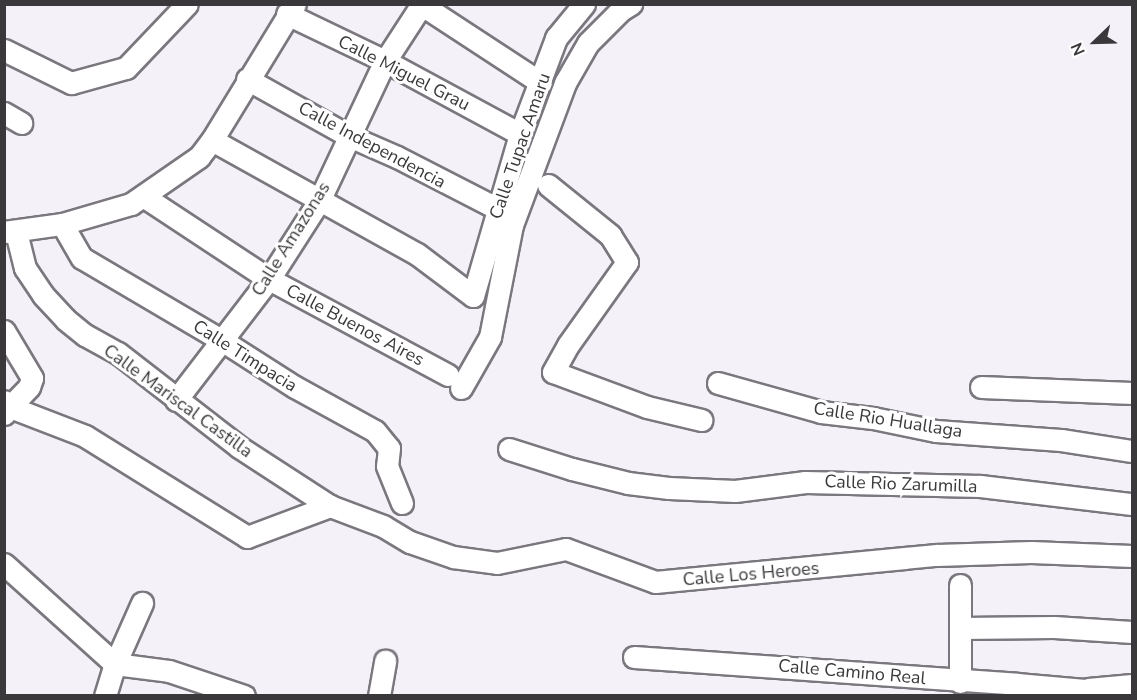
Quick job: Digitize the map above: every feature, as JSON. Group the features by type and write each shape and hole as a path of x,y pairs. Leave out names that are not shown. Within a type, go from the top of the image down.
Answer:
{"street":[{"path":"4,50 71,83 126,68 187,4"},
{"name":"Calle Buenos Aires","path":"143,196 269,279 454,381 490,337 512,225 565,83 588,43 621,10 631,4"},
{"path":"422,5 541,83"},
{"name":"Calle Amazonas","path":"176,400 269,279 319,201 385,61 422,5"},
{"name":"Calle Tupac Amaru","path":"319,201 417,254 473,296 520,134 556,38 575,7"},
{"path":"10,232 62,224 131,204 200,156 291,9"},
{"name":"Calle Miguel Grau","path":"291,9 520,134"},
{"name":"Calle Independencia","path":"247,79 349,136 397,157 498,209"},
{"path":"212,140 319,201"},
{"path":"548,185 610,236 627,262 568,345 553,372 648,407 701,420"},
{"name":"Calle Timpacia","path":"62,224 82,258 223,341 295,387 375,430 389,448 387,466 402,503"},
{"name":"Calle Mariscal Castilla","path":"10,232 25,268 43,295 65,319 85,335 118,353 239,447 330,506 383,526"},
{"path":"4,331 32,378 29,387 6,407 85,436 247,537 330,506"},
{"name":"Calle Rio Huallaga","path":"718,383 822,412 873,418 936,431 1007,435 1132,451"},
{"path":"981,387 1132,393"},
{"name":"Calle Rio Zarumilla","path":"509,449 606,478 669,488 735,491 805,482 980,486 1132,504"},
{"name":"Calle Los Heroes","path":"383,526 410,542 453,557 497,563 566,549 655,582 937,555 1031,552 1132,556"},
{"path":"4,564 115,664 169,671 244,696"},
{"path":"960,585 960,682"},
{"path":"105,696 115,664 142,603"},
{"path":"961,628 1054,627 1132,632"},
{"name":"Calle Camino Real","path":"634,657 797,667 1095,693 1132,685"},
{"path":"379,696 386,661"}]}
